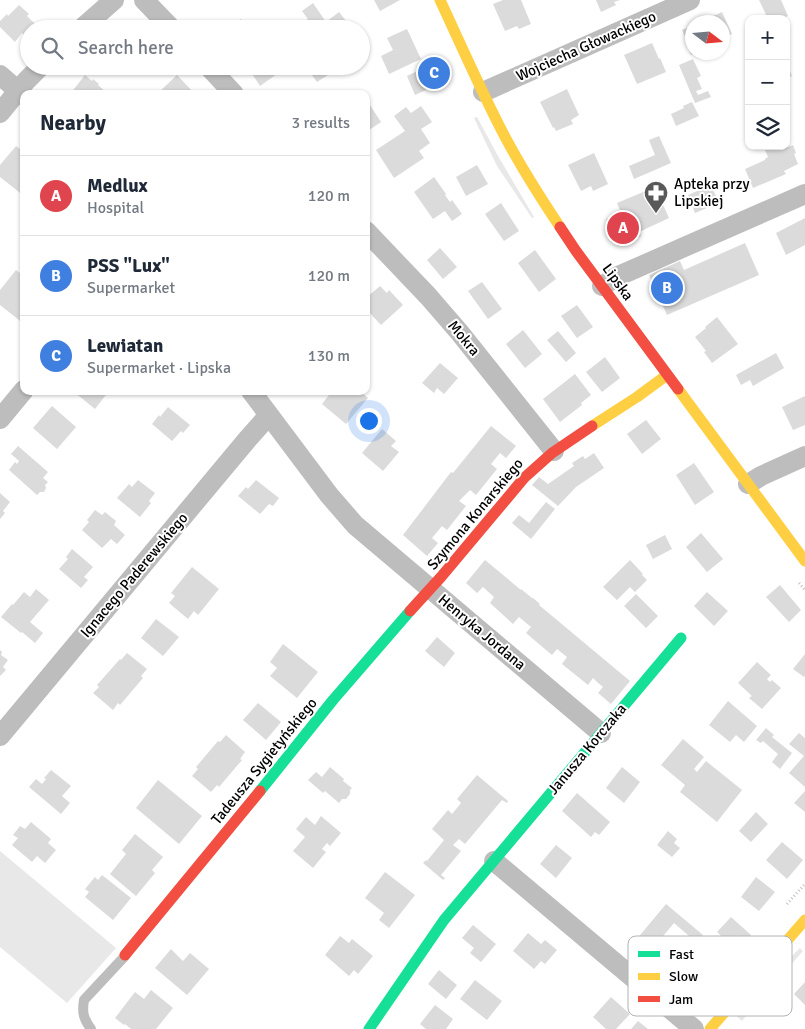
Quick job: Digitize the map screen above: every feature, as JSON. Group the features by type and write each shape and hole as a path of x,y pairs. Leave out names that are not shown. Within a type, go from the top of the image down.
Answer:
{"street":[{"path":"91,20 114,0"},
{"path":"144,0 163,20"},
{"name":"Lipska","path":"440,0 482,92 515,155 567,238 805,561"},
{"name":"Wojciecha Głowackiego","path":"482,92 690,0"},
{"path":"0,75 20,92"},
{"path":"23,90 34,75"},
{"path":"216,75 230,90"},
{"path":"0,114 20,94"},
{"path":"602,286 616,277 805,194"},
{"name":"Mokra","path":"370,235 428,296 460,333 554,451"},
{"name":"Szymona Konarskiego","path":"431,589 524,478 543,459 651,388 667,375"},
{"path":"0,419 20,395"},
{"name":"Henryka Jordana","path":"254,395 329,495 369,538 601,733"},
{"name":"Ignacego Paderewskiego","path":"0,736 269,414"},
{"path":"748,484 805,456"},
{"name":"Tadeusza Sygietyńskiego","path":"125,955 333,700 431,589"},
{"name":"Janusza Korczaka","path":"369,1029 430,939 453,909 681,638"},
{"path":"494,861 628,974"},
{"path":"791,936 805,920"},
{"path":"679,1016 694,1029"},
{"path":"710,1029 721,1016"}],"lane":[{"path":"91,1029 85,1021 82,1009 84,1000 125,955"}],"shaded area":[{"path":"477,117 534,217 532,218 497,166 474,118"},
{"path":"0,851 116,948 67,1003 0,947"},
{"path":"800,948 803,951 792,964 792,956"},
{"path":"736,1016 746,1016 742,1021"}],"building":[{"path":"374,0 400,0 380,11"},
{"path":"503,0 521,0 531,24 519,29 517,26 505,31 493,4"},
{"path":"596,0 620,0 614,2 616,5 601,12"},
{"path":"759,0 781,0 788,15 766,15"},
{"path":"313,3 325,20 307,20 308,19 302,11"},
{"path":"19,5 29,14 27,16 31,20 20,20 20,36 15,42 0,27 0,21 7,14 8,16"},
{"path":"339,12 345,20 329,20"},
{"path":"407,29 421,59 389,74 381,56 393,50 387,38"},
{"path":"652,43 666,72 637,84 624,55"},
{"path":"693,60 701,76 697,78 702,89 696,91 698,95 708,91 711,97 695,103 679,65"},
{"path":"434,63 441,80 430,85 432,87 415,95 407,76"},
{"path":"85,75 92,81 93,79 104,90 73,90"},
{"path":"177,75 191,90 161,90"},
{"path":"253,75 276,75 260,86"},
{"path":"312,75 328,75 317,82"},
{"path":"567,89 579,115 571,120 573,124 556,131 540,102"},
{"path":"692,102 699,116 676,126 671,114"},
{"path":"370,105 381,122 370,129"},
{"path":"421,106 432,122 421,129 430,143 419,151 424,158 394,178 376,150 405,131 394,116 406,107 411,113"},
{"path":"659,136 671,163 634,179 629,166 655,155 649,140"},
{"path":"793,145 798,164 784,171 786,174 753,188 745,169 765,160 768,157 765,150 790,150 790,146"},
{"path":"16,146 20,149 20,193 0,177 0,165"},
{"path":"594,153 608,184 593,191 591,186 581,191 568,165"},
{"path":"477,165 488,184 466,196 456,177"},
{"path":"434,177 450,202 452,200 462,214 452,221 445,211 433,219 414,192"},
{"path":"711,185 719,203 695,213 688,195"},
{"path":"655,187 669,218 639,232 641,236 618,246 606,219 621,213 617,203"},
{"path":"501,203 519,231 504,241 485,214"},
{"path":"805,218 805,245 786,255 776,233"},
{"path":"745,243 759,275 667,315 649,275 680,261 684,270"},
{"path":"440,248 457,267 443,279 427,260"},
{"path":"535,250 556,279 539,292 518,263"},
{"path":"16,270 20,273 20,321 0,305 0,290"},
{"path":"482,282 502,309 488,319 468,291"},
{"path":"380,286 387,293 389,290 403,305 381,325 370,313 370,295"},
{"path":"577,305 593,327 577,338 561,316"},
{"path":"717,317 738,344 712,363 704,352 706,351 695,337"},
{"path":"523,330 542,354 525,368 506,344"},
{"path":"558,331 576,353 566,362 547,340"},
{"path":"776,353 784,368 753,386 750,380 741,385 736,375"},
{"path":"605,357 620,378 602,392 586,372"},
{"path":"440,363 458,378 444,394 437,388 434,393 422,383"},
{"path":"575,374 591,395 581,403 582,405 560,422 543,399"},
{"path":"78,395 106,395 95,409"},
{"path":"329,395 365,395 368,398 346,424 322,404"},
{"path":"805,396 805,425 793,430 782,407"},
{"path":"52,406 76,427 57,449 33,428"},
{"path":"168,407 190,425 172,441 152,424"},
{"path":"646,420 661,439 642,454 627,434"},
{"path":"491,426 516,446 506,458 500,453 491,464 497,469 476,495 470,490 459,501 466,506 447,530 442,526 432,538 438,543 427,556 403,535 451,472 453,473"},
{"path":"382,429 396,441 391,446 399,452 383,471 362,453"},
{"path":"18,446 48,472 43,478 48,482 45,485 44,492 40,492 37,495 9,470 15,462 17,464 19,461 11,454"},
{"path":"594,453 604,468 576,487 558,506 532,485 539,477 548,484 574,466 572,463 583,456 585,459"},
{"path":"694,463 714,492 695,505 676,475"},
{"path":"138,480 155,493 149,501 151,503 140,517 117,498 129,484 132,487"},
{"path":"256,480 279,498 273,506 269,504 260,514 238,496"},
{"path":"0,493 10,502 0,519"},
{"path":"546,502 555,509 531,539 512,523 519,515 529,523"},
{"path":"95,510 102,515 105,512 116,521 114,525 125,535 117,544 111,539 102,548 82,530 89,522 87,520"},
{"path":"701,533 723,559 707,572 686,547"},
{"path":"665,535 672,549 653,559 646,545"},
{"path":"72,549 93,567 84,577 88,580 81,588 59,569 68,559 66,557"},
{"path":"485,560 533,598 630,681 611,704 598,693 603,687 593,678 588,685 562,664 567,657 557,649 552,655 526,633 531,627 519,617 513,624 490,603 494,597 483,587 477,593 466,583"},
{"path":"630,560 647,580 635,592 630,587 617,600 603,587"},
{"path":"192,567 219,589 198,615 194,611 188,619 169,603 175,596 171,593"},
{"path":"780,585 801,610 789,622 766,597"},
{"path":"36,589 49,600 30,622 43,633 35,643 1,617 24,592 30,597"},
{"path":"707,592 728,611 714,626 694,606"},
{"path":"636,594 658,616 646,628 624,606"},
{"path":"156,619 179,637 163,656 141,638"},
{"path":"437,637 455,653 444,667 425,651"},
{"path":"283,644 318,672 297,698 270,676 277,668 270,662"},
{"path":"0,650 2,652 1,655 8,660 3,667 6,670 0,676"},
{"path":"127,653 147,669 141,676 143,678 120,705 118,703 113,710 93,693 99,687 97,685"},
{"path":"805,654 805,676 804,677 793,669"},
{"path":"757,662 771,675 767,679 770,682 772,680 781,688 762,709 749,698 752,696 738,683"},
{"path":"728,701 757,726 744,742 736,735 730,742 709,725"},
{"path":"258,703 281,722 266,740 243,720"},
{"path":"766,728 774,735 772,737 792,753 780,769 772,762 778,754 763,741 761,743 756,740"},
{"path":"799,733 805,738 805,787 789,773 804,756 789,744"},
{"path":"226,735 245,752 240,759 242,760 219,787 217,785 211,792 192,776 198,769 196,767 218,741 220,742"},
{"path":"683,739 704,757 694,769 697,772 706,761 742,790 717,822 680,792 685,785 661,765"},
{"path":"330,767 352,788 346,799 342,799 339,803 325,791 323,793 308,780 316,772 322,777"},
{"path":"622,767 640,782 624,803 606,788"},
{"path":"51,770 71,786 62,796 70,803 61,814 29,787 36,779 42,784 46,779 44,778"},
{"path":"477,775 508,801 507,803 502,800 465,844 459,839 453,845 461,851 441,875 445,878 443,880 423,863 427,861 444,840 432,829 448,810 452,814 461,803 457,799"},
{"path":"158,780 202,816 179,844 136,808"},
{"path":"805,791 805,812 794,803"},
{"path":"577,793 610,822 599,835 595,832 591,837 562,811"},
{"path":"756,812 768,824 751,842 739,831"},
{"path":"321,816 341,833 330,846 327,843 322,849 326,852 313,868 293,851 305,837 296,829 306,817 315,825"},
{"path":"31,822 51,839 48,843 56,850 45,863 37,856 32,862 12,845 18,838 13,835 20,826 25,829"},
{"path":"668,831 677,839 674,843 680,848 672,857 657,845"},
{"path":"135,834 163,857 152,870 155,873 136,896 110,874 126,854 122,850"},
{"path":"782,842 803,860 787,879 766,860"},
{"path":"556,845 572,858 556,878 540,864"},
{"path":"385,872 415,895 389,928 379,920 384,913 365,898"},
{"path":"102,875 131,898 113,920 85,897 89,892 85,889 95,877 98,880"},
{"path":"756,877 775,892 759,911 741,897"},
{"path":"666,904 703,935 689,936 674,923 663,936 639,936"},
{"path":"731,917 751,935 721,936 717,932"},
{"path":"473,925 496,944 481,962 470,953 474,948 462,938"},
{"path":"528,933 541,944 545,940 557,950 545,964 541,961 534,969 513,951"},
{"path":"340,936 349,943 352,939 373,956 358,974 354,970 349,976 325,955"},
{"path":"171,949 183,961 190,953 209,969 187,995 155,968"},
{"path":"439,970 457,985 446,999 428,984"},
{"path":"475,980 502,1001 487,1020 460,999"},
{"path":"805,982 805,1005 794,994"},
{"path":"151,990 173,1008 156,1029 131,1029 115,1018 135,992 144,999"},
{"path":"611,997 628,1012 628,1016 616,1029 606,1029 593,1017"},
{"path":"435,1005 453,1019 446,1029 426,1029 420,1024"},
{"path":"638,1021 648,1029 631,1029"}],"traffic: fast":[{"path":"260,791 333,700 410,611"},
{"path":"369,1029 444,920 681,638"}],"traffic: slow":[{"path":"440,0 504,135 560,227"},
{"path":"592,426 667,375"},
{"path":"678,389 805,561"},
{"path":"791,936 805,920"},
{"path":"710,1029 721,1016"}],"traffic: jam":[{"path":"560,227 678,389"},
{"path":"410,611 524,478 552,453 592,426"},
{"path":"125,955 260,791"}],"place":[{"name":"Lewiatan","path":"434,73"},
{"name":"Apteka przy Lipskiej","path":"656,214"},
{"name":"Medlux","path":"623,228"},
{"name":"PSS \"Lux\"","path":"667,288"}]}
